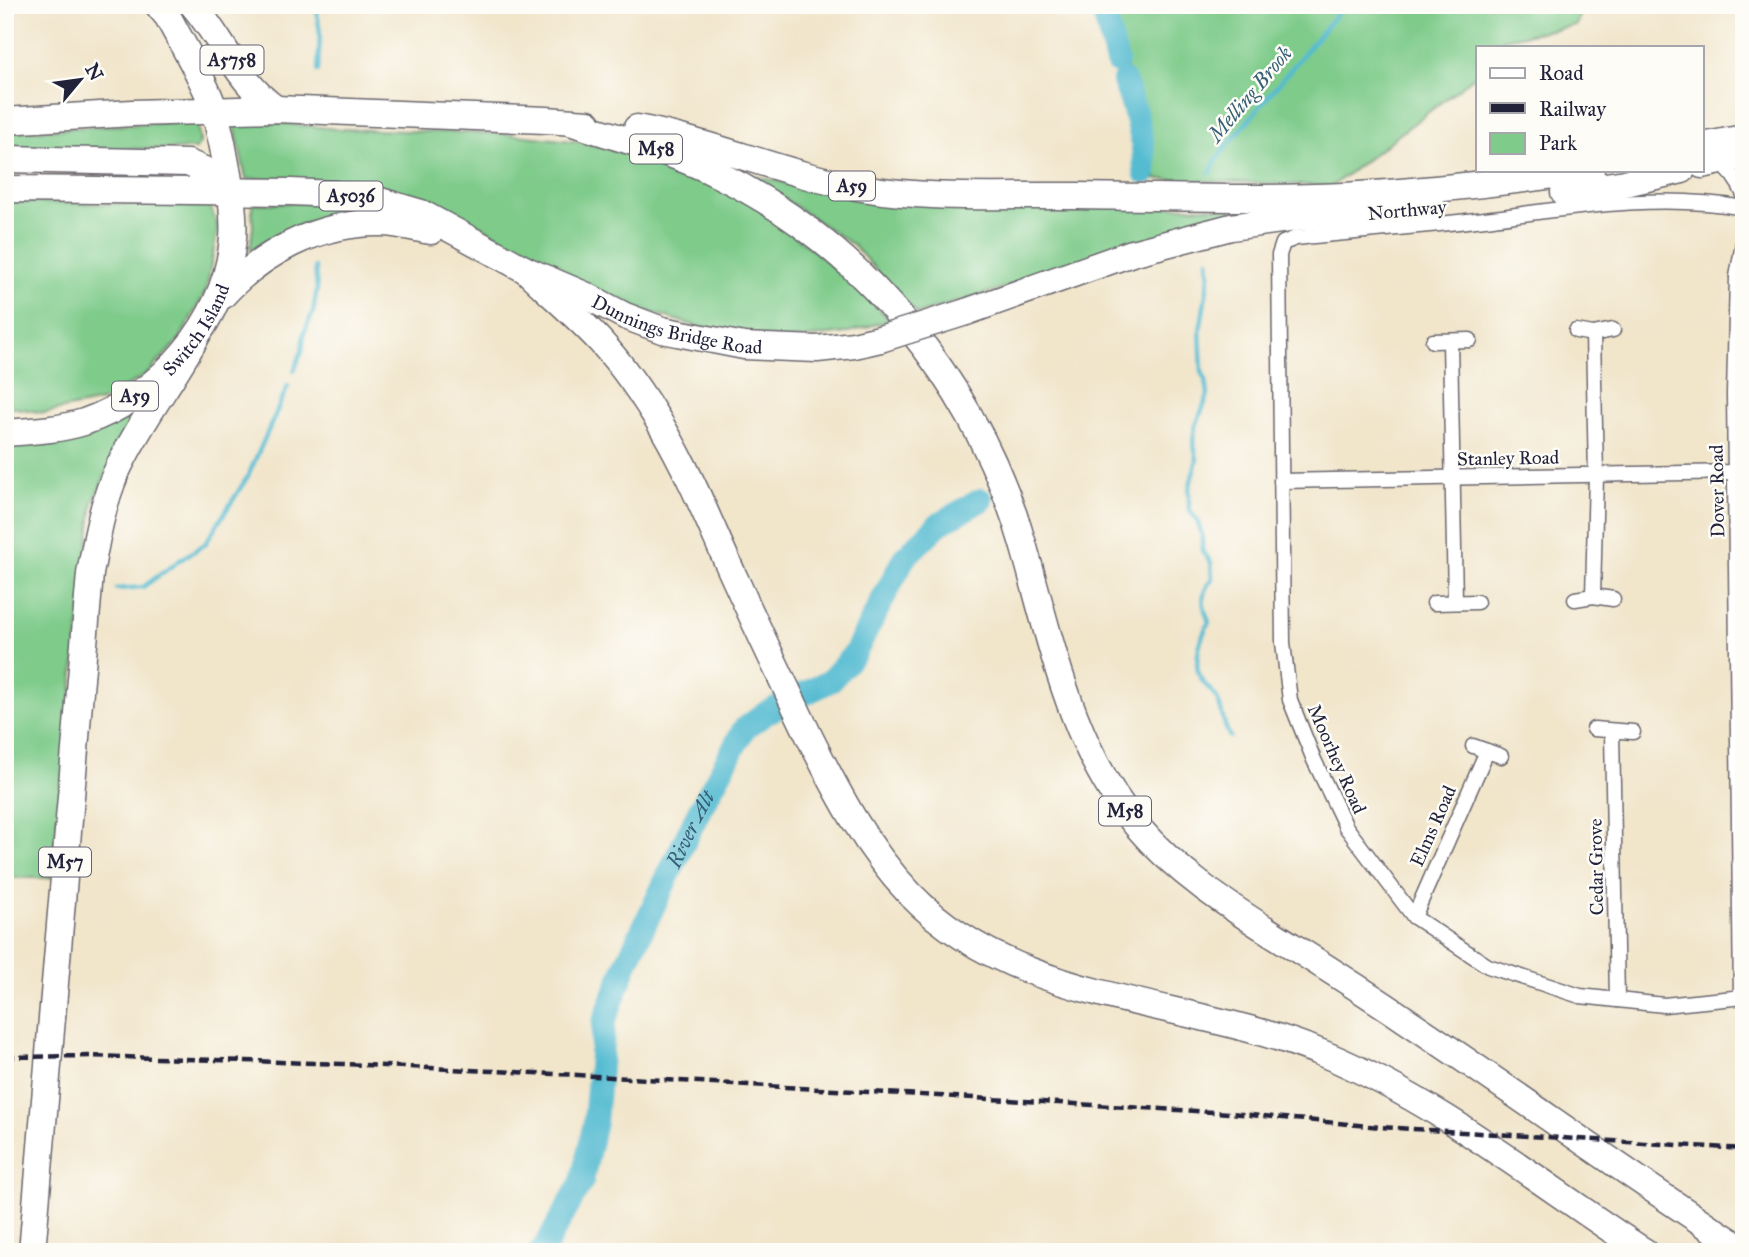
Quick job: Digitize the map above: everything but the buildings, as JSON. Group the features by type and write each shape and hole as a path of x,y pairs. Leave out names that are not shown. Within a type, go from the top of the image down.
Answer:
{"highway":[{"name":"Switch Island","path":"5,433 59,429 85,421 129,400 154,382 195,340 216,301 231,253 233,235 230,192 214,110 168,17 158,5"},
{"name":"A5758","path":"193,5 220,41 247,85 275,109"},
{"path":"5,121 132,113 275,109"},
{"name":"A59","path":"275,109 573,123"},
{"path":"191,191 214,110"},
{"name":"Northway","path":"573,123 614,124 666,134 818,179 864,189 923,194 1289,197 1436,190 1576,172"},
{"name":"M58","path":"573,123 694,163 763,199 846,260 882,295 922,341 970,420 1006,495 1020,534 1064,688 1080,730 1110,790 1152,842 1185,873 1222,900 1417,1027 1658,1194 1744,1250"},
{"path":"1716,157 1744,138"},
{"path":"5,159 159,161 200,166 230,192"},
{"name":"Northway","path":"1132,253 1231,226 1536,197 1625,183 1673,172"},
{"name":"A5036","path":"5,189 230,192"},
{"name":"Dunnings Bridge Road","path":"230,192 335,194 380,201 421,214 526,270 587,296 625,316 662,330 744,346 817,349 880,339 966,312 1132,253"},
{"name":"A59","path":"216,301 239,276 282,247 341,227 379,222 463,238"},
{"path":"526,270 601,343 648,403 691,482 836,790 883,864 921,905 979,948 1013,964 1058,980 1234,1024 1319,1052 1352,1066 1420,1102 1645,1252"},
{"name":"M57","path":"32,1252 90,574 99,527 115,476 134,437 195,340"},
{"path":"5,419 34,431"}],"street":[{"path":"1716,157 1729,169 1744,195"},
{"name":"Northway","path":"1282,245 1296,238 1491,218 1583,205 1636,202 1714,203 1744,208"},
{"name":"Dover Road","path":"1742,997 1740,510 1736,472 1739,394 1738,267 1744,237"},
{"name":"Moorhey Road","path":"1282,245 1279,256 1283,643 1290,699 1314,760 1346,827 1414,917 1488,966 1580,996 1664,1005 1742,997"},
{"path":"1737,303 1744,288"},
{"path":"1576,331 1593,334 1614,330"},
{"path":"1593,334 1596,475 1593,596"},
{"path":"1433,341 1470,340"},
{"path":"1450,341 1455,601"},
{"name":"Stanley Road","path":"1281,481 1736,472"},
{"path":"1575,599 1593,596 1613,599"},
{"path":"1434,603 1476,602"},
{"path":"1594,729 1633,733"},
{"name":"Cedar Grove","path":"1612,732 1617,1000"},
{"name":"Elms Road","path":"1414,917 1480,748 1501,756"}],"green space":[{"path":"1108,5 1584,5 1576,25 1503,39 1498,46 1476,46 1476,76 1332,186 1156,179 1151,135 1118,45"},
{"path":"197,121 200,142 196,149 5,148 5,132"},
{"path":"269,122 338,129 508,134 581,142 667,164 754,204 818,254 891,320 846,333 786,340 696,326 618,302 452,210 372,184 246,179 234,123"},
{"path":"749,175 864,199 1230,208 1230,220 917,314 853,245"},
{"path":"5,202 210,206 218,227 206,291 179,340 147,374 102,401 44,413 5,406"},
{"path":"316,202 359,210 290,228 250,250 252,204"},
{"path":"132,417 93,502 51,878 11,878 5,782 5,445 69,441"}],"waterway":[{"path":"316,5 320,33 318,71"},
{"name":"River Alt","path":"1102,5 1117,62"},
{"name":"Melling Brook","path":"1210,173 1218,157 1344,5"},
{"name":"River Alt","path":"1124,81 1139,125 1145,172"},
{"name":"Melling Brook","path":"1208,260 1209,276 1200,331 1202,372 1208,395 1195,428 1193,441 1197,459 1189,489 1189,509 1197,520 1202,535 1202,551 1211,562 1212,579 1204,594 1209,622 1200,643 1197,666 1202,680 1218,701 1230,737"},
{"path":"294,371 302,351 304,333 313,312 317,289 315,267"},
{"path":"117,589 143,587 205,544 248,476 288,386"},
{"name":"River Alt","path":"540,1252 582,1181 595,1122 604,1022 627,962 698,813 744,729 766,713 830,681 855,653 904,558 939,524 981,500"}],"railway":[{"path":"5,1057 91,1056 578,1075 1230,1113 1380,1127 1744,1149"}]}
